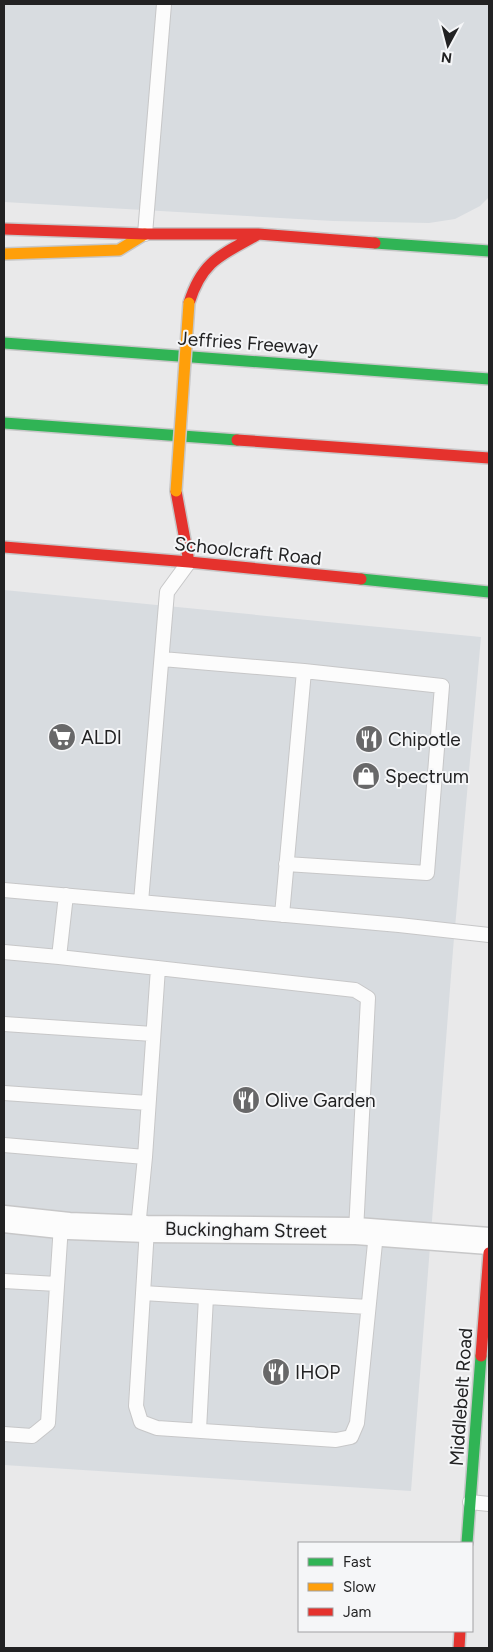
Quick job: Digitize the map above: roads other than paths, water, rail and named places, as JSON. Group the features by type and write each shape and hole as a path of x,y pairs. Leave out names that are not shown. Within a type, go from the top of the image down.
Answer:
{"main road":[{"path":"4,229 145,234 258,234 489,251"},
{"path":"4,254 118,250 145,234"},
{"path":"189,562 176,491 189,303 197,280 206,267 258,234"},
{"name":"Jeffries Freeway","path":"4,343 489,379"},
{"path":"4,423 489,458"},
{"name":"Schoolcraft Road","path":"4,547 189,562 489,592"},
{"name":"Middlebelt Road","path":"467,1542 489,1253"},
{"path":"459,1648 460,1632"}],"street":[{"name":"Buckingham Street","path":"4,1219 61,1225 142,1229 366,1232 489,1241"}],"lane":[{"path":"145,234 164,4"},
{"path":"141,902 167,592 189,562"},
{"path":"162,659 304,671 442,686 427,873 286,864"},
{"path":"282,915 304,671"},
{"path":"4,890 399,925 489,935"},
{"path":"59,957 66,895"},
{"path":"4,952 59,957 158,968 355,990 368,998 366,1232 368,1307 357,1423 351,1437 336,1440 157,1428 141,1422 136,1406 143,1293 142,1229 148,1103 158,968"},
{"path":"4,1024 154,1034"},
{"path":"4,1093 148,1103"},
{"path":"4,1145 145,1157"},
{"path":"4,1434 32,1436 48,1423 61,1225"},
{"path":"4,1280 57,1284"},
{"path":"143,1293 368,1307"},
{"path":"199,1430 206,1297"},
{"path":"470,1502 489,1504"}],"place":[{"name":"ALDI","path":"62,737"},
{"name":"Chipotle","path":"369,739"},
{"name":"Spectrum","path":"366,776"},
{"name":"Olive Garden","path":"246,1100"},
{"name":"IHOP","path":"276,1372"}]}
